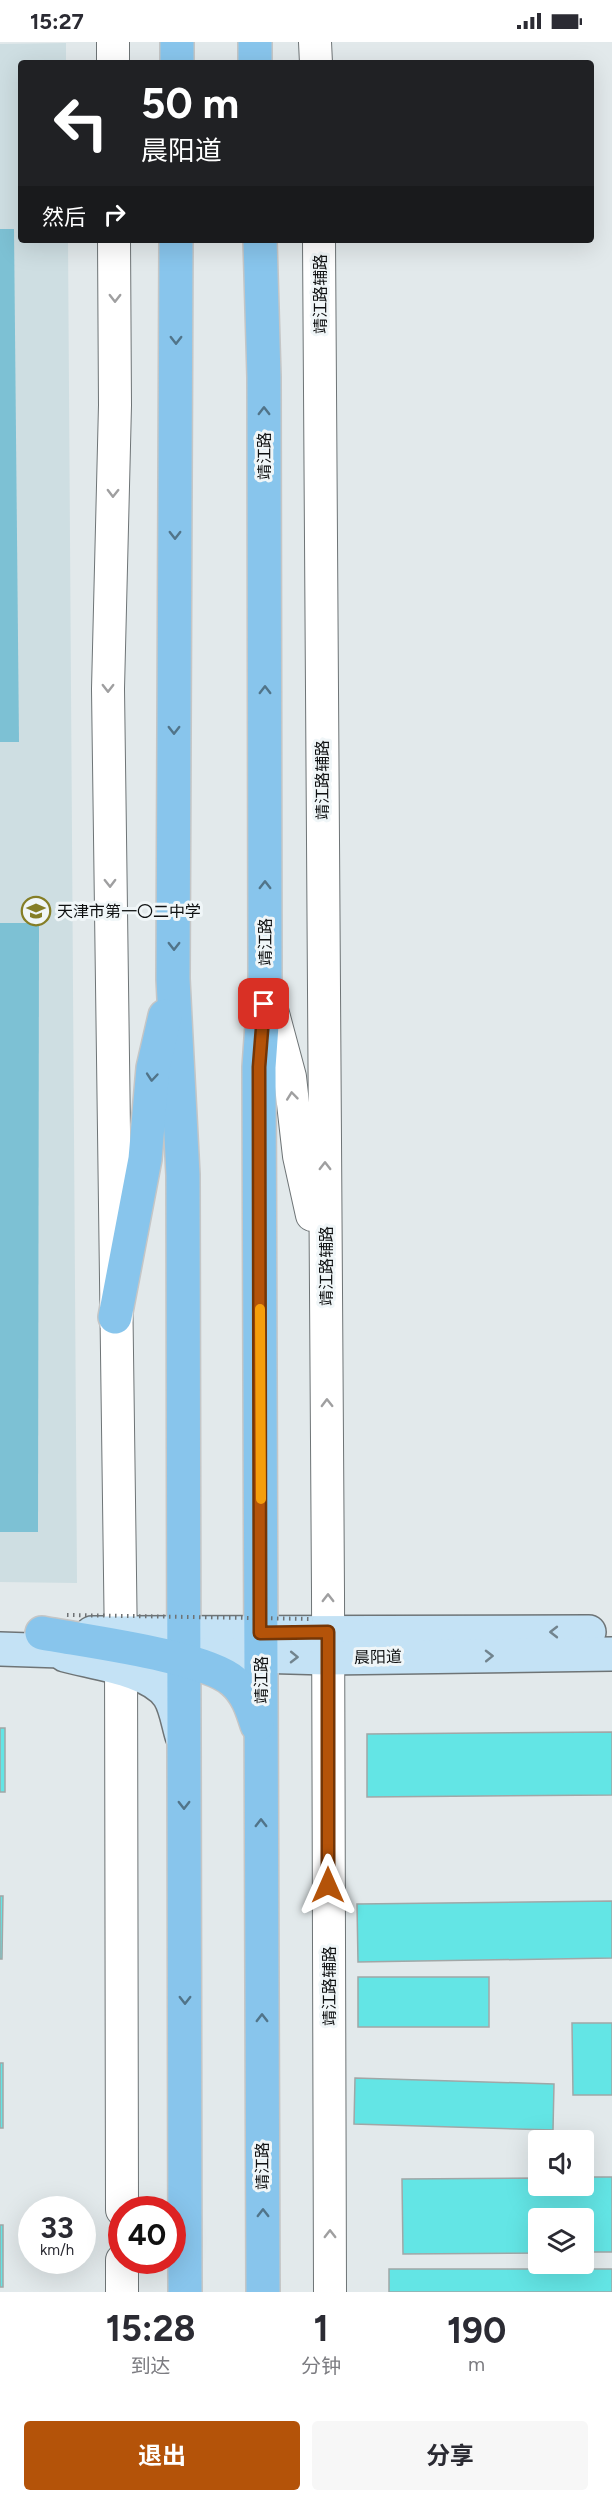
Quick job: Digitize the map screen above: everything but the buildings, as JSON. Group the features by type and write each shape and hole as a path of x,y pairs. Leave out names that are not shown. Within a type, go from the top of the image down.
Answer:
{"main road":[{"path":"177,42 177,60"},
{"path":"255,42 255,60"},
{"path":"177,243 173,979 183,1175 185,2292"},
{"name":"靖江路","path":"260,243 264,377 266,984 259,1067 263,2292"},
{"path":"115,1317 145,1160 153,1068 173,979"},
{"path":"0,1632 52,1633 127,1651 169,1696 184,1746"},
{"name":"晨阳道","path":"127,1651 260,1645 323,1636 612,1632"},
{"path":"0,1649 52,1633"},
{"name":"晨阳道","path":"323,1636 612,1654"},
{"path":"184,1650 233,1681 246,1696 261,1741"}],"street":[{"path":"113,42 113,60"},
{"path":"315,42 316,60"},
{"path":"114,243 115,405 108,688 115,1317 127,1651 122,2196"},
{"name":"靖江路辅路","path":"320,243 326,1278 323,1636 330,2292"},
{"path":"266,984 290,1077 299,1156 326,1278"},
{"path":"122,2274 122,2292"}],"path":[{"path":"52,1633 323,1636"}],"shaded area":[{"name":"天津市第一〇二中学","path":"66,43 66,60 18,60 18,243 68,243 77,1583 0,1582 0,44"},
{"path":"0,229 14,229 19,742 0,742"},
{"path":"0,923 39,923 38,1532 0,1532"}],"slow traffic":[{"path":"260,1309 261,1499"}],"place":[{"name":"天津市第一〇二中学","path":"36,911"}],"route":[{"path":"264,1004 259,1067 260,1633 328,1632 328,1885"}]}
